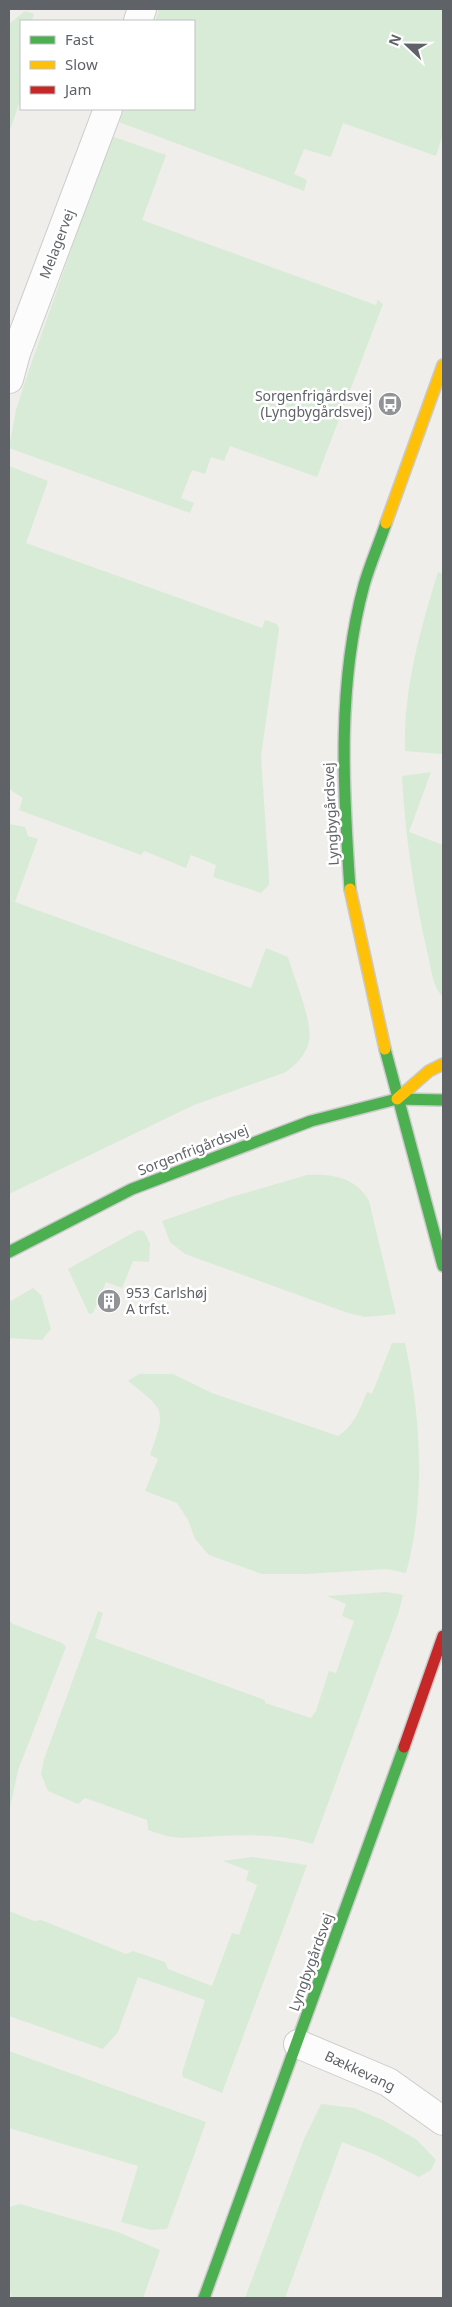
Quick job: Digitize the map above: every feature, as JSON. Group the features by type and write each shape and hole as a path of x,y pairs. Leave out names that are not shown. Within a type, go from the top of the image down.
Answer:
{"street":[{"name":"Melagervej","path":"9,379 20,344 108,110"},
{"name":"Lyngbygårdsvej","path":"443,365 364,584 356,621 345,702 343,783 350,894 397,1099 443,1266"},
{"name":"Sorgenfrigårdsvej","path":"397,1099 429,1071 443,1064"},
{"name":"Sorgenfrigårdsvej","path":"9,1252 132,1189 310,1121 397,1099 443,1100"},
{"name":"Lyngbygårdsvej","path":"204,2298 298,2044 443,1636"},
{"name":"Bækkevang","path":"298,2044 388,2082 443,2121"}],"green space":[{"path":"159,9 443,9 443,134 436,156 343,123 331,157 304,149 294,174 307,180 304,191 119,122 124,110 195,110 195,20 155,20"},
{"path":"25,11 34,14 32,20 20,20 20,101 9,133 9,24"},
{"path":"111,136 166,155 142,220 376,305 378,300 383,304 317,477 230,446 224,461 211,457 205,474 192,470 181,498 194,503 190,513 9,448 16,410 28,373"},
{"path":"9,466 48,481 26,543 262,628 265,620 277,624 279,629 261,756 269,885 261,893 213,877 216,865 191,855 186,868 144,851 141,855 19,810 23,798 9,789"},
{"path":"438,572 443,574 442,754 405,751 407,706 414,661"},
{"path":"431,772 409,832 443,845 443,997 436,987 432,976 418,907 403,798 402,776"},
{"path":"9,824 25,827 28,836 38,839 15,902 251,988 266,948 288,957 309,1025 308,1045 302,1057 286,1072 194,1105 9,1194"},
{"path":"307,1175 334,1176 350,1182 369,1201 396,1314 365,1317 348,1313 185,1254 170,1242 162,1221 228,1198"},
{"path":"138,1230 144,1231 150,1244 149,1262 133,1261 122,1288 106,1282 93,1313 89,1314 68,1269"},
{"path":"33,1288 41,1295 51,1329 42,1340 9,1338 9,1302"},
{"path":"392,1343 405,1343 418,1429 419,1488 417,1517 406,1573 387,1569 306,1574 262,1574 209,1555 195,1539 188,1520 177,1503 145,1491 158,1459 150,1455 160,1419 156,1405 128,1381 139,1374 173,1374 212,1393 338,1436 352,1422 367,1392 372,1394"},
{"path":"386,1592 403,1595 399,1611 313,1844 281,1837 264,1836 181,1838 166,1836 148,1830 147,1820 85,1798 78,1804 48,1791 41,1774 44,1759 98,1611 103,1613 95,1638 265,1700 265,1703 311,1718 316,1711 329,1671 336,1673 354,1621 342,1616 346,1604 327,1596"},
{"path":"9,1620 13,1624 62,1643 66,1647 18,1770 9,1813"},
{"path":"252,1857 307,1865 222,2093 183,2077 182,2073 205,2000 138,1977 118,2032 103,2049 9,2016 9,1911 34,1921 41,1920 126,1954 133,1951 165,1962 168,1969 212,1986 232,1933 239,1935 257,1885 246,1880 249,1871 223,1861"},
{"path":"9,2051 206,2122 167,2229 151,2230 121,2222 138,2166 9,2128"},
{"path":"321,2104 354,2108 383,2120 417,2140 436,2160 431,2170 419,2177 376,2155 342,2142 285,2298 245,2298 304,2139"},
{"path":"20,2204 118,2232 160,2250 143,2298 12,2298 9,2289 9,2207"}],"traffic: fast":[{"path":"350,889 344,775 344,736 349,660 355,622 364,585 386,523"},
{"path":"385,1049 443,1266"},
{"path":"9,1252 132,1189 311,1121 397,1099 443,1100"},
{"path":"204,2298 404,1747"}],"traffic: slow":[{"path":"386,523 443,365"},
{"path":"350,889 385,1049"},
{"path":"397,1099 429,1071 443,1064"}],"traffic: jam":[{"path":"404,1747 443,1636"}],"place":[{"name":"Sorgenfrigårdsvej (Lyngbygårdsvej)","path":"390,404"},
{"name":"953 Carlshøj A trfst.","path":"109,1301"}]}
